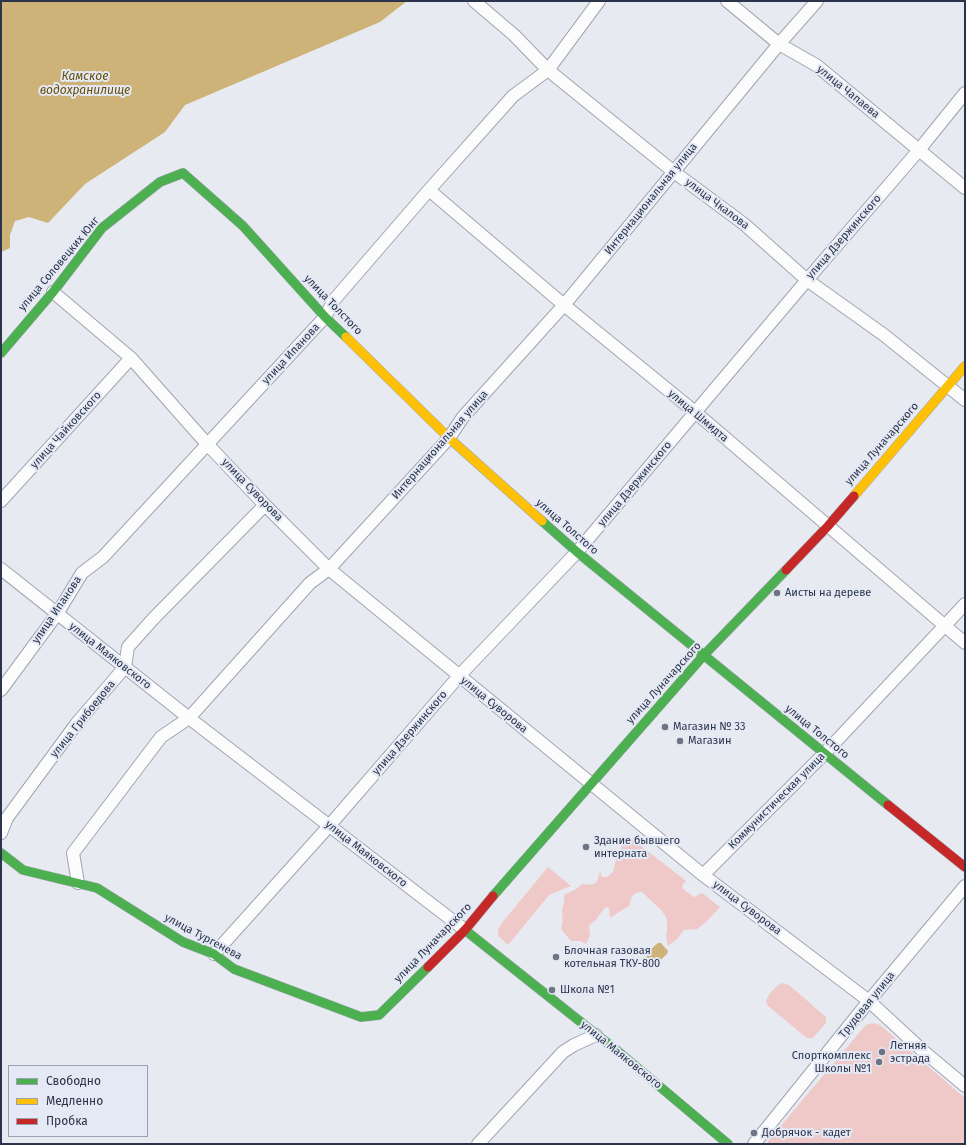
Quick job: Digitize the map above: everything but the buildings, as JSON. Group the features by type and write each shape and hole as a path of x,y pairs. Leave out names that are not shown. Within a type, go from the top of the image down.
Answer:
{"street":[{"name":"улица Чкалова","path":"474,1 514,35 548,70 674,172 744,224 807,280 884,335 965,400"},
{"name":"улица Ипанова","path":"1,690 57,614 82,573 103,557 325,317 334,300 513,96 548,70 599,1"},
{"name":"улица Чапаева","path":"727,1 779,44 816,65 965,188"},
{"name":"Интернациональная улица","path":"78,883 73,853 160,737 189,718 310,583 329,569 449,438 463,417 564,305 779,44 817,1"},
{"name":"улица Дзержинского","path":"214,954 329,826 459,676 577,552 919,150 965,93"},
{"name":"улица Соловецких Юнг","path":"1,353 53,292 102,228 160,182 183,173"},
{"name":"улица Толстого","path":"183,173 243,226 325,317 449,438 577,552 965,867"},
{"name":"улица Шмидта","path":"429,190 564,305 695,412 944,627 965,643"},
{"name":"улица Суворова","path":"53,292 131,358 207,444 329,569 703,875 869,1001 922,1050 965,1086"},
{"name":"улица Чайковского","path":"1,501 131,358"},
{"name":"улица Луначарского","path":"379,1015 464,930 704,655 828,526 965,366"},
{"path":"125,667 128,647 153,619 265,505"},
{"name":"улица Маяковского","path":"1,569 189,718 464,930 596,1035 728,1144"},
{"name":"Коммунистическая улица","path":"703,875 824,754 965,604"},
{"name":"улица Грибоедова","path":"1,833 7,818 76,723 125,667"},
{"name":"улица Тургенева","path":"1,853 23,870 97,888 183,942 214,954 234,969 361,1017 379,1015"},
{"name":"Трудовая улица","path":"754,1144 869,1001 965,886"},
{"path":"478,1144 563,1052 596,1035"}],"shaded area":[{"path":"632,839 686,881 682,888 694,897 702,893 720,907 697,929 684,930 677,939 668,946 666,936 667,919 662,911 642,892 639,892 633,896 630,905 610,918 609,908 606,907 596,920 589,926 590,936 586,944 581,941 571,941 561,929 563,921 562,912 564,895 582,884 590,885 595,883 598,879 600,871 602,877 607,877 613,872 618,852 621,850 623,841"},
{"path":"548,867 571,886 549,895 508,945 498,936 498,930 501,924"},
{"path":"782,983 789,985 826,1017 826,1023 813,1038 807,1038 768,1006 766,1001 768,996"},
{"name":"Спорткомплекс Школы №1","path":"874,1023 880,1025 965,1098 965,1144 768,1144 768,1141 864,1027 868,1024"}],"water":[{"name":"Камское водохранилище","path":"1,1 407,1 380,22 185,105 165,132 85,184 48,223 29,217 15,221 10,235 10,248 1,252"},
{"path":"658,943 661,943 668,951 667,954 655,965 650,963 647,958 649,952"}],"traffic: fast":[{"path":"1,353 53,292 102,228 160,182 183,173 243,226 325,317 346,337"},
{"path":"542,521 577,552 888,805"},
{"path":"493,896 704,655 786,570"},
{"path":"1,853 23,870 97,888 183,942 214,954 234,969 361,1017 379,1015 428,967"},
{"path":"465,930 621,1054 728,1144"}],"traffic: slow":[{"path":"346,337 449,438 542,521"},
{"path":"854,496 965,366"}],"traffic: jam":[{"path":"786,570 854,496"},
{"path":"888,805 965,867"},
{"path":"428,967 465,930 493,896"}],"place":[{"name":"Аисты на дереве","path":"777,593"},
{"name":"Магазин № 33","path":"665,727"},
{"name":"Магазин","path":"680,741"},
{"name":"Здание бывшего интерната","path":"586,847"},
{"name":"Блочная газовая котельная ТКУ-800","path":"556,957"},
{"name":"Школа №1","path":"552,990"},
{"name":"Летняя эстрада","path":"882,1052"},
{"name":"Спорткомплекс Школы №1","path":"879,1062"},
{"name":"Добрячок - кадет","path":"754,1133"}]}
